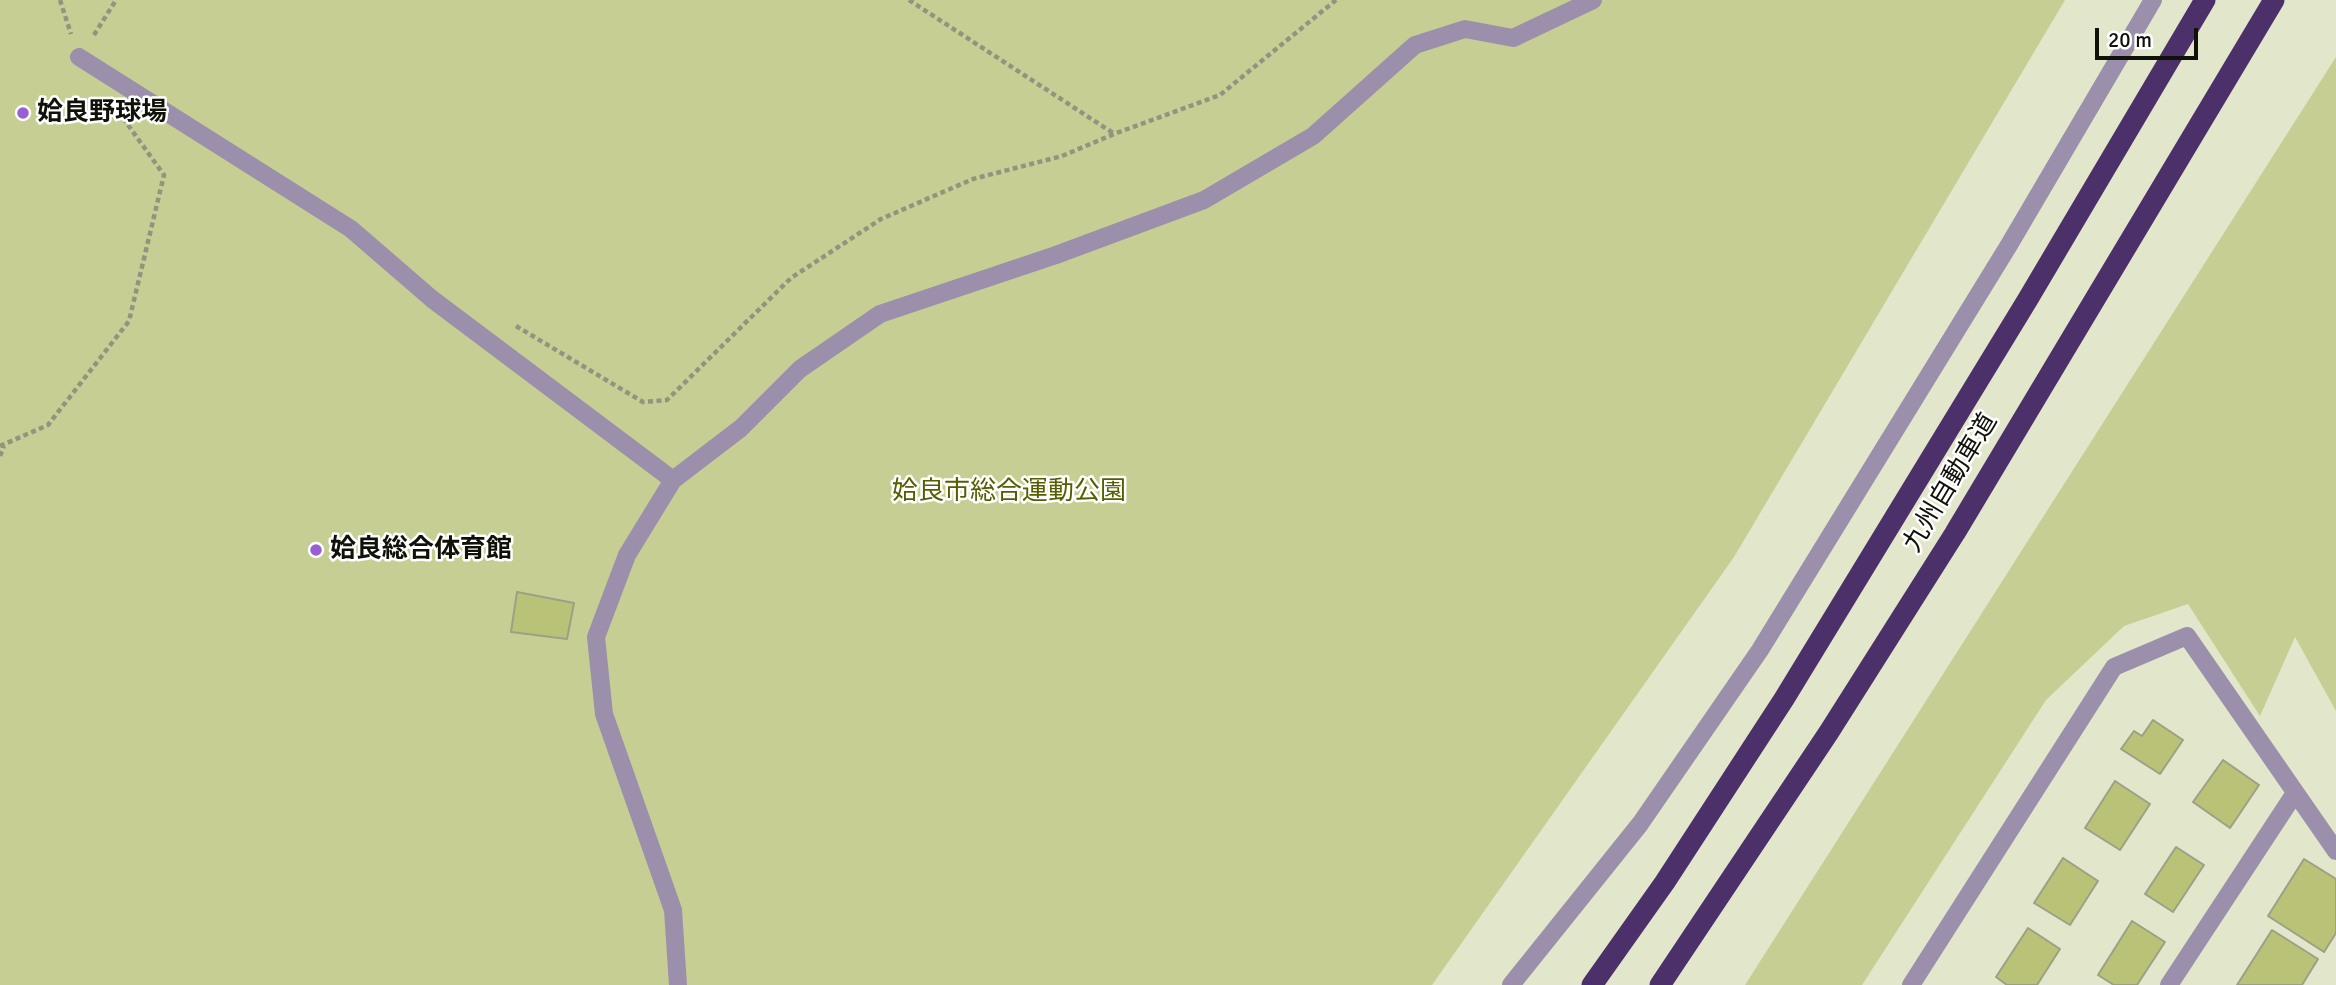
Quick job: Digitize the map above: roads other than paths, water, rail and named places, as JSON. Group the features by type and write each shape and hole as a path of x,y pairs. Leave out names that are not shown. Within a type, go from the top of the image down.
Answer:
{"highway":[{"name":"九州自動車道","path":"1592,985 1665,882 1784,699 1994,356 2205,0"},
{"name":"九州自動車道","path":"1660,985 1829,732 1955,533 2274,0"}],"street":[{"path":"678,985 673,910 604,714 596,637 627,555 673,480 741,428 800,369 880,314 1056,255 1204,200 1312,136 1415,45 1465,29 1513,38 1593,0"},
{"path":"1511,985 1640,824 1760,650 2009,246 2152,0"},
{"path":"79,57 351,229 432,299 673,480"},
{"path":"1911,985 2114,667 2187,636 2336,851"},
{"path":"2169,985 2295,793"}],"place":[{"name":"姶良野球場","path":"23,113"},
{"name":"姶良総合体育館","path":"316,550"}],"park label":[{"name":"姶良市総合運動公園","path":"1009,492"}]}
